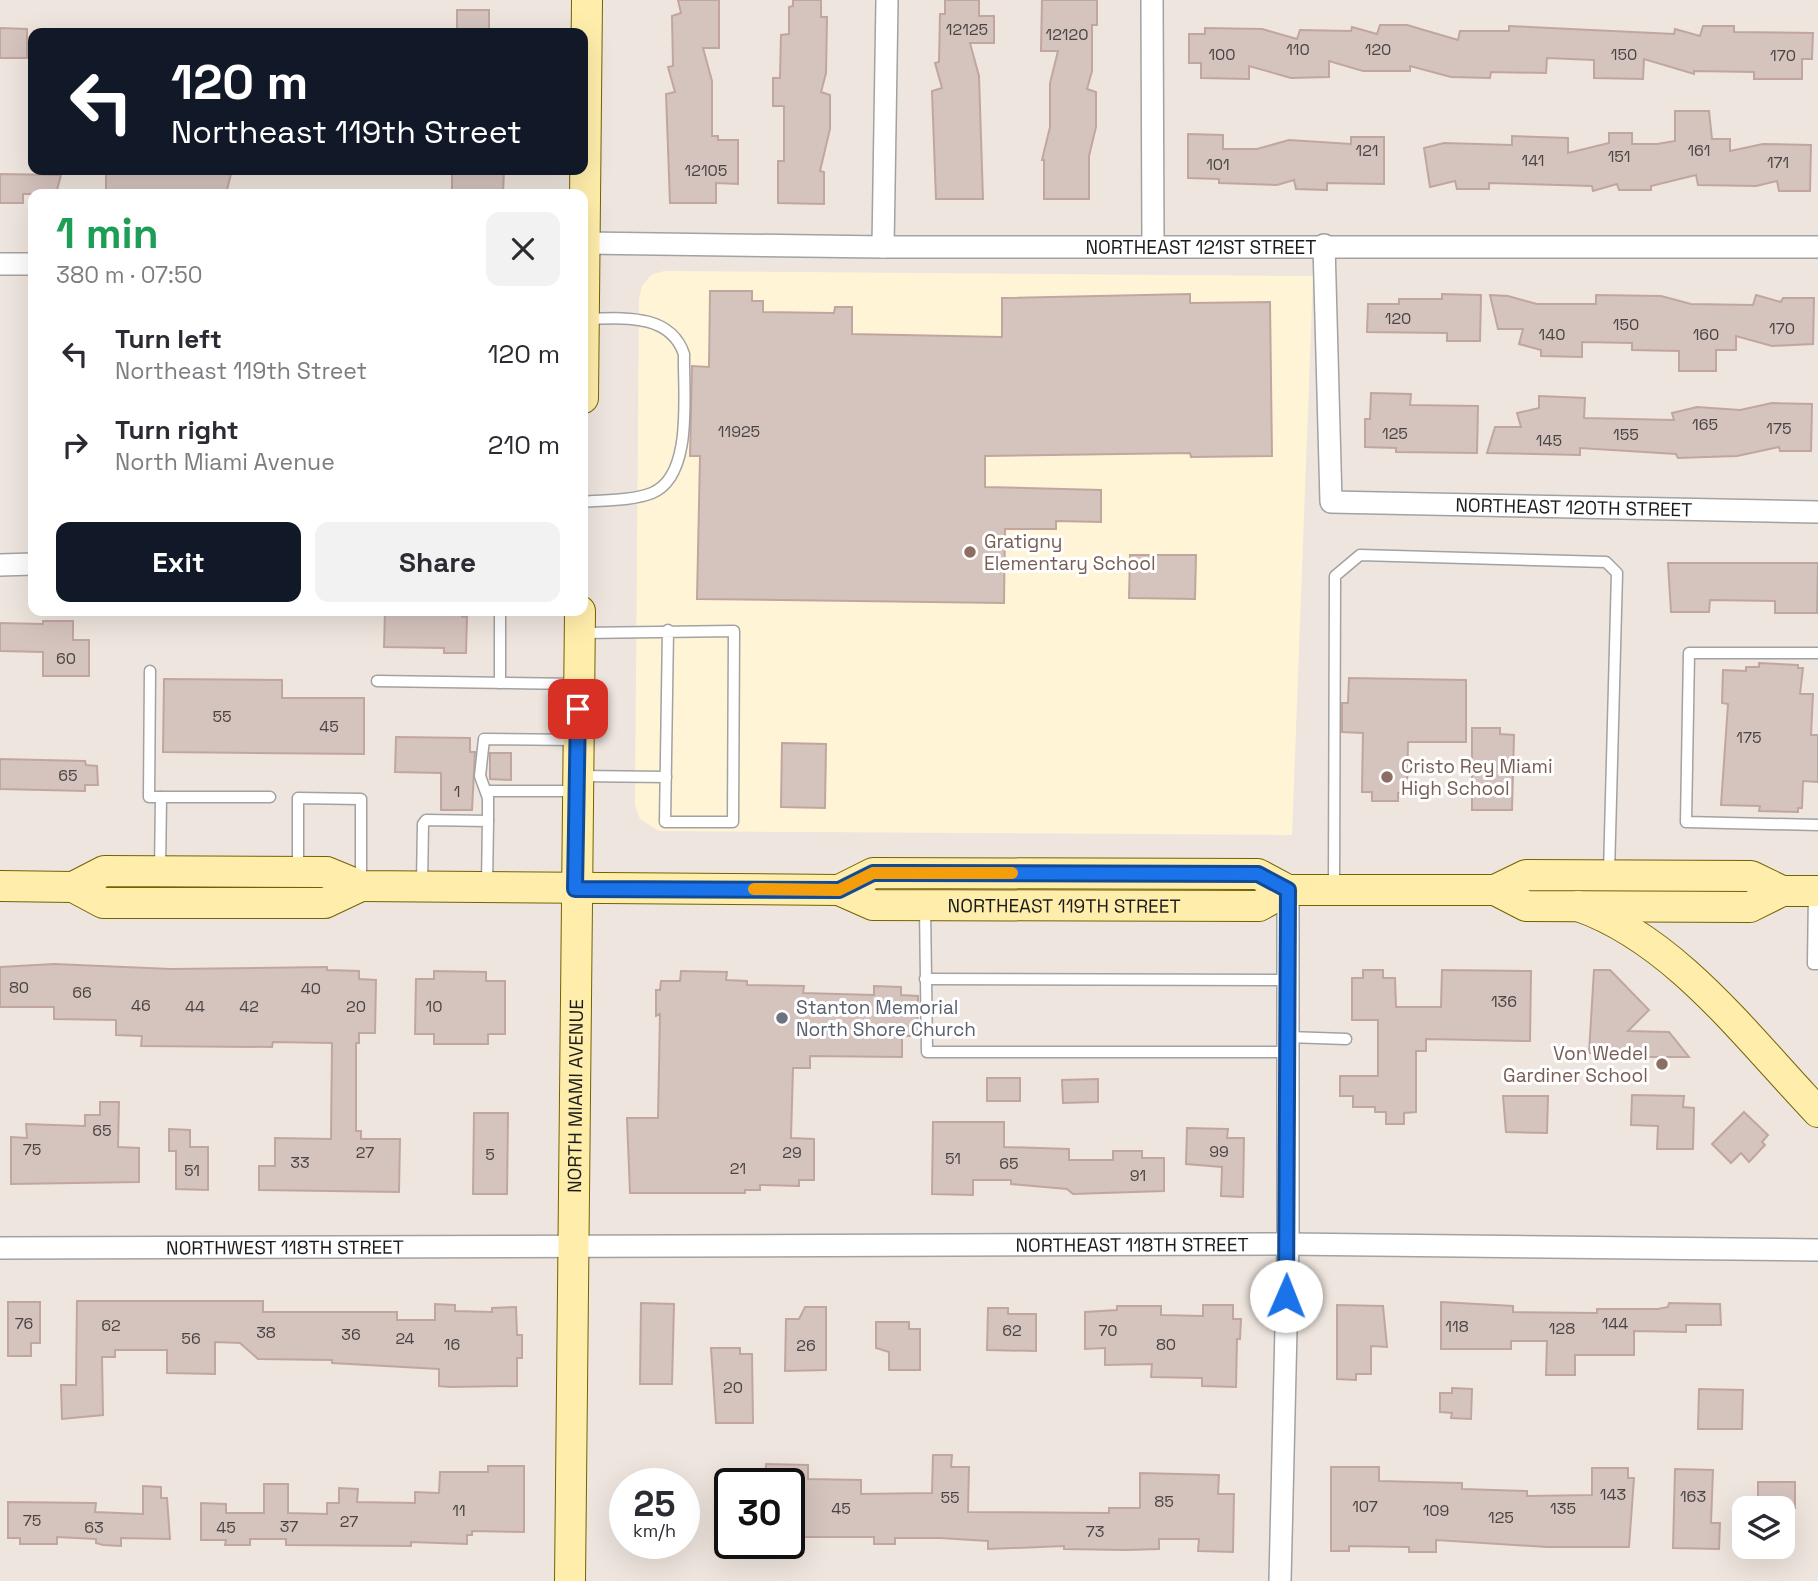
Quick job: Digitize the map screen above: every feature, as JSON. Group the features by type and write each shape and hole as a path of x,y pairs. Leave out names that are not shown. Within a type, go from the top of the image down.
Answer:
{"main road":[{"path":"587,0 587,28"},
{"name":"NORTH MIAMI AVENUE","path":"570,1581 579,622"},
{"path":"73,887 104,871 327,872 361,886"},
{"name":"NORTHEAST 119TH STREET","path":"839,890 873,873 1258,874 1288,890 1495,890 1526,875 1751,876 1782,891 1816,891"},
{"path":"0,886 73,887 103,903 325,903 361,886"},
{"name":"NORTHEAST 119TH STREET","path":"361,886 839,890 873,905 1259,906 1288,890"},
{"name":"NORTHEAST 119TH STREET","path":"1495,890 1526,906 1750,907 1782,891"},
{"path":"1578,906 1619,923 1666,954 1818,1112"}],"street":[{"path":"883,247 887,0"},
{"path":"1152,0 1153,246"},
{"name":"NORTHEAST 121ST STREET","path":"588,243 883,247 1818,247"},
{"name":"NORTHEAST 120TH STREET","path":"1324,245 1331,502 1818,512"},
{"path":"0,264 28,264"},
{"path":"0,565 28,564"},
{"path":"1280,1581 1288,1244 1288,890"},
{"name":"NORTHEAST 118TH STREET","path":"572,1248 1288,1244 1818,1250"},
{"name":"NORTHWEST 118TH STREET","path":"0,1248 572,1248"}],"lane":[{"path":"588,319 651,321 668,328 680,341 684,354 681,457 673,475 665,485 652,493 588,501"},
{"path":"1334,890 1335,576 1360,555 1606,562 1617,573 1609,875"},
{"path":"500,616 500,683"},
{"path":"579,622 668,630 734,631 733,822 665,822 668,630"},
{"path":"1818,653 1689,653 1686,822 1818,825"},
{"path":"150,671 149,797 270,797"},
{"path":"377,681 579,684"},
{"path":"487,888 488,821 486,791 480,776 484,739 578,740"},
{"path":"486,791 666,777"},
{"path":"160,871 161,797"},
{"path":"298,872 298,798 361,799 361,886"},
{"path":"422,888 423,824 426,820 488,821"},
{"path":"1816,891 1813,964 1818,964"},
{"path":"925,905 927,1052 1288,1044 1346,1039"},
{"path":"925,979 1288,980"}],"shaded area":[{"name":"Gratigny Elementary School","path":"664,271 1313,276 1292,835 659,831 640,819 635,805 639,299 642,286 651,275"}],"building":[{"path":"678,0 719,0 719,48 703,48 712,81 712,136 718,136 718,140 738,140 738,184 716,183 716,203 670,203 666,94 675,92 668,67 673,66 672,16 681,13"},
{"path":"793,0 821,0 821,17 827,17 826,73 821,92 830,95 830,129 820,171 824,172 824,204 778,203 778,161 784,161 784,106 773,106 773,78 780,78 781,35 789,34 789,7 793,6"},
{"path":"945,0 979,0 979,16 994,16 994,43 970,43 979,76 983,199 936,199 932,91 942,88 935,63 939,62 940,14 945,14"},
{"path":"1042,0 1097,0 1097,25 1092,25 1092,71 1087,89 1096,92 1096,127 1089,156 1089,199 1044,199 1042,160 1050,127 1050,83 1058,51 1041,51"},
{"path":"457,10 489,10 489,28 457,28"},
{"path":"1380,25 1407,25 1458,40 1460,31 1509,31 1509,26 1674,34 1675,29 1700,36 1703,26 1734,26 1734,32 1813,33 1812,59 1802,59 1802,79 1754,79 1754,72 1694,71 1694,74 1644,59 1643,79 1594,78 1594,60 1547,58 1546,73 1491,72 1490,78 1451,77 1410,66 1410,71 1363,71 1329,61 1329,77 1291,78 1249,66 1249,79 1201,78 1201,63 1189,63 1189,34 1205,34 1205,28 1262,29 1297,39 1300,30 1351,31 1352,27 1377,34"},
{"path":"0,28 27,29 27,58 0,58"},
{"path":"1675,111 1709,111 1712,139 1730,139 1730,151 1763,144 1811,145 1810,191 1779,191 1777,181 1756,186 1698,185 1696,175 1651,186 1651,190 1619,190 1617,184 1593,191 1592,186 1489,183 1489,189 1457,189 1455,181 1430,187 1424,148 1444,143 1512,145 1512,136 1568,138 1568,153 1609,143 1609,133 1632,133 1632,144 1657,144 1675,141"},
{"path":"1188,134 1223,135 1223,149 1257,149 1289,140 1351,144 1351,137 1384,137 1384,184 1327,183 1327,190 1296,189 1294,180 1277,185 1219,183 1219,179 1188,178"},
{"path":"0,174 61,175 57,189 28,189 28,194 23,194 23,203 0,203"},
{"path":"106,175 231,175 227,189 106,189"},
{"path":"452,175 504,175 503,189 452,189"},
{"path":"710,291 752,291 752,301 763,301 763,312 834,313 835,307 852,307 852,334 1002,337 1002,298 1190,294 1190,303 1270,302 1272,456 1191,457 1190,453 985,456 985,487 1101,490 1101,522 1056,521 1056,529 1005,529 1004,603 697,599 700,456 690,456 692,366 709,367"},
{"path":"1442,294 1481,295 1480,341 1447,341 1447,333 1367,332 1368,304 1399,304 1399,299 1442,299"},
{"path":"1490,295 1508,296 1537,304 1596,304 1596,295 1661,296 1691,304 1753,305 1756,295 1781,302 1783,298 1814,298 1813,344 1772,346 1736,336 1736,350 1716,350 1716,371 1679,371 1679,351 1632,350 1632,343 1582,342 1582,357 1541,356 1541,350 1519,344 1523,329 1498,329"},
{"path":"1371,393 1411,394 1410,405 1478,406 1477,453 1396,452 1396,448 1365,447 1365,419 1370,419"},
{"path":"1539,396 1585,398 1584,418 1674,420 1672,413 1697,407 1740,410 1772,403 1812,404 1811,451 1780,451 1779,447 1737,456 1678,458 1676,454 1580,448 1580,455 1487,453 1495,427 1521,427 1517,413 1539,408"},
{"path":"1130,555 1196,555 1195,599 1129,598"},
{"path":"1668,563 1818,563 1817,613 1775,613 1775,601 1710,600 1709,612 1671,612"},
{"path":"385,616 467,617 466,653 444,653 444,648 384,647"},
{"path":"43,621 73,621 73,640 89,640 89,676 43,676 43,652 0,651 0,623 43,624"},
{"path":"1759,663 1798,665 1798,668 1803,668 1800,694 1813,694 1811,735 1818,735 1818,782 1803,781 1802,808 1798,808 1798,812 1759,811 1760,806 1721,805 1728,704 1722,703 1723,670 1746,671 1746,667 1759,667"},
{"path":"1349,678 1466,680 1466,742 1408,742 1407,793 1398,793 1398,801 1372,801 1372,792 1362,792 1363,733 1342,732 1342,703 1348,703"},
{"path":"164,679 282,680 282,698 364,698 364,754 163,752"},
{"path":"1472,728 1500,728 1500,734 1514,735 1512,810 1472,810"},
{"path":"396,737 470,738 470,752 475,752 472,810 441,810 441,773 395,772"},
{"path":"782,743 826,744 825,808 781,807"},
{"path":"490,753 511,753 511,780 490,779"},
{"path":"0,759 85,761 86,765 97,766 98,785 85,785 85,791 0,789"},
{"path":"54,964 171,969 327,967 327,970 359,971 359,979 376,980 375,1033 359,1033 359,1043 356,1043 356,1131 361,1131 361,1139 400,1139 399,1192 259,1190 259,1166 275,1166 275,1138 331,1139 332,1043 273,1042 272,1047 141,1046 142,1036 116,1035 116,1020 54,1019 54,1007 0,1007 0,967"},
{"path":"1363,970 1383,970 1383,978 1395,978 1396,1007 1441,1007 1442,970 1531,971 1530,1041 1426,1039 1426,1051 1416,1051 1416,1112 1404,1113 1404,1124 1386,1124 1386,1112 1375,1112 1375,1107 1353,1107 1353,1096 1340,1096 1340,1076 1378,1076 1378,1020 1352,1020 1352,978 1363,978"},
{"path":"1594,970 1610,970 1649,1010 1628,1031 1669,1032 1689,1057 1611,1057 1589,1053"},
{"path":"434,971 486,972 486,981 505,981 505,1034 488,1034 488,1044 434,1044 434,1034 415,1034 416,979 434,979"},
{"path":"681,971 727,972 726,980 747,981 747,985 804,986 803,993 874,995 874,986 901,987 901,995 918,996 917,1036 902,1036 902,1057 810,1056 810,1068 793,1068 791,1138 814,1139 814,1180 799,1180 799,1186 760,1185 760,1190 745,1190 745,1193 630,1193 627,1118 658,1118 660,1014 656,1016 656,990 660,990 661,981 680,981"},
{"path":"987,1078 1020,1078 1020,1101 987,1101"},
{"path":"1098,1079 1098,1102 1063,1103 1062,1080"},
{"path":"1632,1095 1684,1096 1683,1107 1694,1108 1693,1149 1657,1149 1658,1126 1631,1125"},
{"path":"1503,1096 1548,1096 1547,1133 1506,1132"},
{"path":"100,1102 119,1102 118,1147 139,1148 139,1182 11,1184 11,1137 27,1138 26,1124 85,1126 85,1115 100,1115"},
{"path":"1744,1112 1768,1135 1762,1142 1765,1145 1749,1162 1741,1153 1731,1163 1712,1144"},
{"path":"474,1113 508,1113 507,1194 473,1194"},
{"path":"933,1122 1004,1122 1004,1147 1069,1149 1069,1160 1113,1160 1113,1151 1142,1151 1142,1158 1164,1158 1164,1191 1073,1194 1067,1189 1011,1184 1011,1180 973,1180 973,1195 932,1194"},
{"path":"1187,1128 1228,1129 1227,1138 1244,1138 1243,1197 1221,1196 1222,1167 1186,1164"},
{"path":"169,1129 190,1130 190,1147 208,1147 208,1190 176,1189 176,1151 169,1151"},
{"path":"77,1301 263,1301 263,1312 397,1312 397,1320 435,1320 435,1304 455,1305 455,1311 492,1312 492,1308 516,1307 517,1335 522,1335 522,1358 517,1358 517,1386 450,1387 439,1386 439,1369 332,1363 332,1360 258,1359 240,1343 215,1342 215,1374 167,1373 167,1350 115,1350 115,1357 102,1357 103,1415 62,1419 61,1385 76,1385"},
{"path":"8,1302 40,1302 40,1343 31,1343 31,1356 8,1356"},
{"path":"1441,1302 1513,1306 1513,1312 1597,1313 1597,1309 1658,1309 1668,1307 1669,1303 1720,1304 1721,1325 1686,1325 1686,1332 1634,1331 1634,1355 1575,1355 1575,1375 1546,1375 1547,1341 1511,1341 1511,1349 1441,1349"},
{"path":"641,1303 674,1304 672,1384 640,1384"},
{"path":"1203,1305 1233,1305 1233,1319 1241,1319 1240,1339 1237,1339 1236,1387 1202,1386 1202,1378 1151,1377 1152,1364 1105,1365 1105,1348 1085,1349 1085,1312 1117,1310 1117,1306 1161,1306 1161,1315 1203,1316"},
{"path":"1337,1305 1383,1306 1387,1347 1371,1346 1371,1374 1356,1374 1356,1380 1337,1379"},
{"path":"805,1307 826,1307 826,1370 785,1371 786,1319 799,1319"},
{"path":"988,1308 1008,1308 1008,1314 1036,1314 1036,1351 987,1350"},
{"path":"876,1322 909,1322 909,1329 920,1329 920,1370 889,1370 889,1352 876,1348"},
{"path":"711,1348 740,1348 740,1354 752,1354 753,1423 716,1423"},
{"path":"1452,1388 1472,1389 1471,1419 1451,1418 1452,1413 1440,1412 1440,1393 1452,1393"},
{"path":"1699,1389 1743,1390 1742,1429 1698,1429"},
{"path":"933,1455 952,1455 951,1467 969,1467 968,1512 1109,1513 1109,1508 1140,1508 1140,1473 1219,1475 1218,1494 1234,1494 1233,1552 1198,1551 1199,1539 1159,1539 1159,1549 1126,1550 1064,1549 1064,1546 988,1549 988,1541 895,1538 895,1544 874,1544 874,1537 805,1537 805,1468 766,1468 766,1464 808,1465 808,1479 861,1480 861,1494 932,1493"},
{"path":"488,1466 524,1466 524,1532 472,1531 472,1535 467,1535 467,1544 411,1542 411,1546 286,1545 286,1539 250,1539 250,1545 225,1545 226,1540 201,1540 201,1503 226,1504 226,1513 264,1513 264,1484 288,1484 288,1513 327,1514 327,1503 339,1503 339,1488 358,1489 357,1502 415,1503 415,1492 439,1493 440,1472 488,1472"},
{"path":"1331,1467 1379,1467 1379,1481 1462,1483 1462,1489 1527,1491 1527,1496 1592,1495 1592,1468 1628,1468 1628,1478 1634,1478 1629,1547 1547,1547 1436,1540 1436,1552 1409,1552 1409,1547 1349,1546 1349,1551 1331,1551"},
{"path":"1675,1469 1713,1470 1711,1523 1720,1523 1719,1549 1673,1548"},
{"path":"1758,1482 1795,1482 1795,1496 1758,1496"},
{"path":"143,1486 161,1487 161,1498 167,1498 170,1539 121,1538 121,1546 103,1545 96,1543 96,1539 57,1537 57,1544 20,1544 20,1538 8,1538 8,1502 96,1503 95,1512 143,1514"}],"slow traffic":[{"path":"754,889 839,890 873,873 1012,873"}],"place":[{"name":"Gratigny Elementary School","path":"970,552"},
{"name":"Cristo Rey Miami High School","path":"1387,777"},
{"name":"Stanton Memorial North Shore Church","path":"782,1018"},
{"name":"Von Wedel Gardiner School","path":"1662,1064"}],"route":[{"path":"578,709 575,889 839,890 873,873 900,873 1258,874 1288,890 1286,1296"}]}
